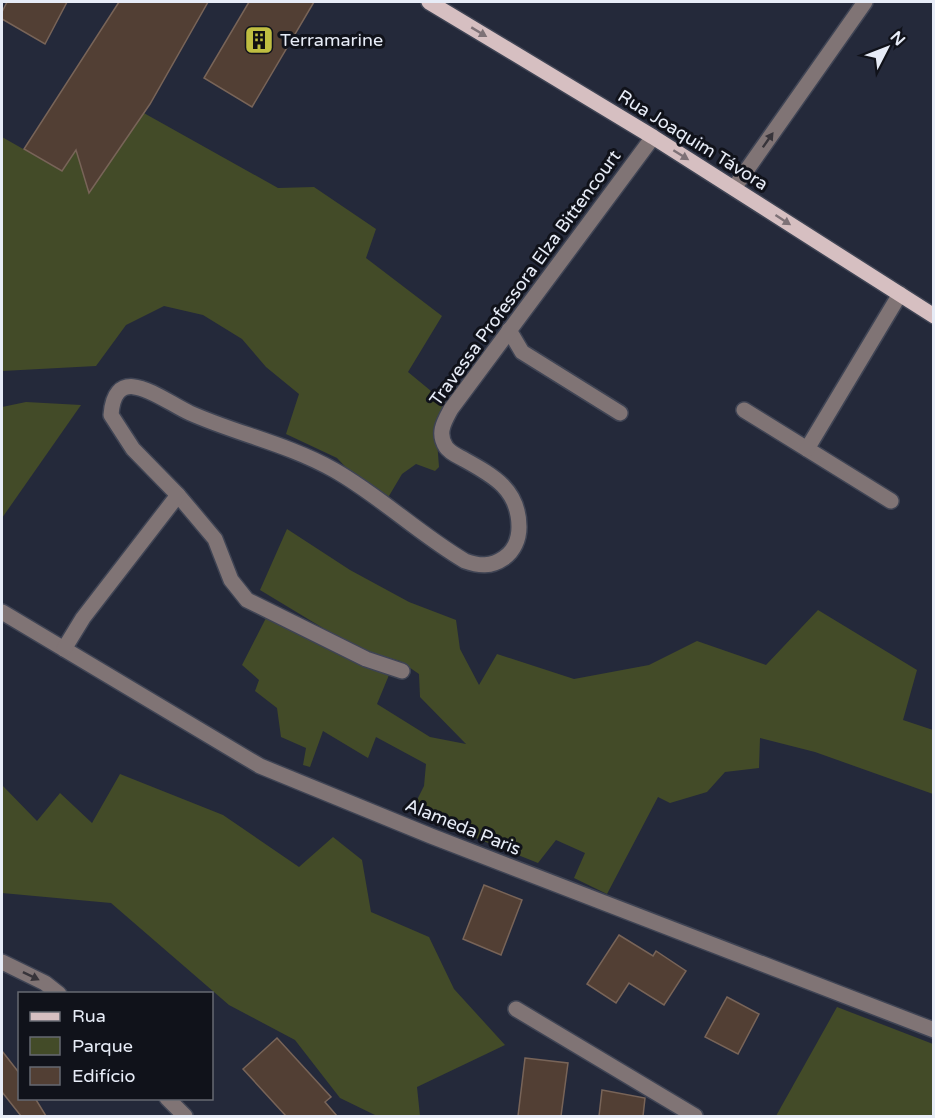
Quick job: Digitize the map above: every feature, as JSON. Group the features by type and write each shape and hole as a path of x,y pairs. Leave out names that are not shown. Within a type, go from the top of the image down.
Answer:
{"main road":[{"name":"Rua Joaquim Távora","path":"429,2 653,137 933,316"}],"street":[{"path":"734,188 865,2"},
{"name":"Travessa Professora Elza Bittencourt","path":"402,671 366,659 247,600 231,580 215,539 178,495 134,449 111,415 112,405 121,388 128,385 146,389 190,413 304,454 336,471 465,561 478,566 494,564 514,549 519,533 517,505 502,483 450,451 441,433 451,409 653,137"},
{"path":"807,449 900,294"},
{"path":"509,330 522,352 620,413"},
{"path":"744,410 891,501"},
{"path":"64,649 83,618 178,495"},
{"name":"Alameda Paris","path":"2,612 194,729 260,766 431,837 933,1030"},
{"path":"2,962 45,983 58,992"},
{"path":"516,1009 695,1116"},
{"path":"169,1100 185,1116"}],"green space":[{"path":"142,112 278,188 314,187 376,229 366,258 442,316 408,372 454,410 437,441 439,467 435,471 416,464 402,474 386,501 360,482 337,458 286,434 299,394 266,367 242,339 203,315 164,306 126,325 96,366 2,371 2,137 62,171 76,150"},
{"path":"26,402 81,405 2,518 2,407"},
{"path":"287,529 350,570 409,602 456,620 460,649 479,685 497,654 574,679 649,665 697,641 766,665 818,610 917,670 903,720 933,730 933,794 815,752 760,738 759,768 725,772 707,792 670,803 658,797 607,894 574,878 585,853 556,840 538,863 411,812 424,786 426,764 376,737 368,758 323,731 310,767 303,765 306,748 281,737 277,708 255,691 259,680 242,665 266,618 389,675 377,704 430,737 466,744 420,697 419,674 400,661 356,648 260,590"},
{"path":"120,774 223,815 299,867 333,837 362,860 371,912 429,937 454,989 505,1045 417,1087 420,1116 377,1116 340,1098 295,1040 229,1005 111,903 2,893 2,785 37,821 60,793 92,823"},
{"path":"837,1007 933,1044 933,1116 776,1116"}],"building":[{"path":"7,2 67,2 45,44 2,19 2,12"},
{"path":"119,2 208,2 150,104 89,193 76,150 62,171 24,149"},
{"name":"Terramarine","path":"249,2 314,2 252,107 204,78"},
{"path":"484,885 522,900 501,955 463,939"},
{"path":"619,935 653,956 656,951 686,971 664,1005 629,983 616,1003 587,984"},
{"path":"727,997 759,1014 738,1054 705,1037"},
{"path":"277,1038 331,1097 325,1102 337,1116 286,1116 243,1069"},
{"path":"2,1051 18,1071 18,1100 36,1100 46,1116 21,1116 2,1092"},
{"path":"525,1058 568,1063 561,1116 518,1116"},
{"path":"602,1090 645,1098 643,1116 599,1116"}],"place":[{"name":"Terramarine","path":"259,40"}]}
